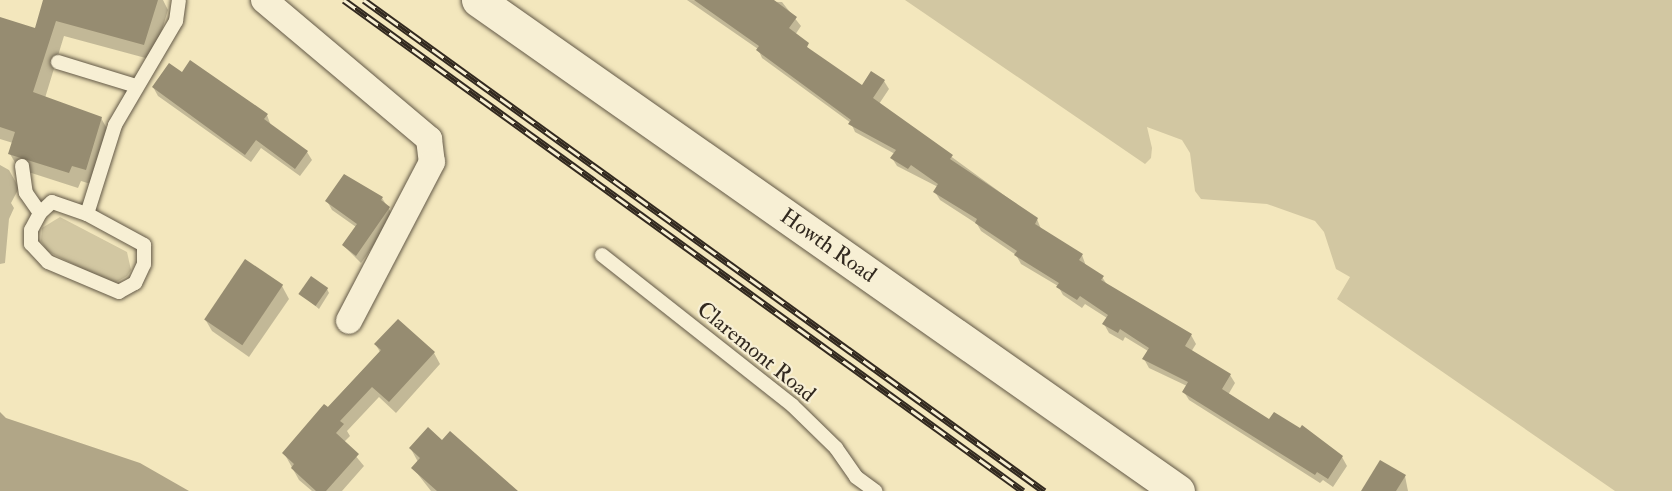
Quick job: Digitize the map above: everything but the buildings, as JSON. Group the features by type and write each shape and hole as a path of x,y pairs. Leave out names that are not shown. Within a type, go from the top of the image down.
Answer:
{"main road":[{"name":"Howth Road","path":"478,0 1178,491"}],"street":[{"path":"264,0 429,139 432,162 349,321"}],"lane":[{"path":"87,214 115,125 176,21 179,0"},
{"path":"58,62 136,86"},
{"path":"22,166 26,193 40,213"},
{"path":"52,202 87,214 144,245 144,264 135,283 119,292 48,262 31,244 31,231 40,213 52,202"},
{"name":"Claremont Road","path":"602,255 792,405 836,448 856,477 874,491"}],"shaded area":[{"path":"905,0 1672,0 1672,491 1615,491 1337,299 1350,277 1336,269 1324,232 1315,221 1267,204 1201,199 1195,191 1190,153 1182,140 1147,127 1152,148 1151,158 1145,164"},
{"path":"60,217 127,252 131,270 127,276 113,284 47,251 41,241 42,228"},
{"path":"0,412 6,418 140,463 189,491 0,491"}],"railway":[{"path":"344,0 1023,491"},
{"path":"364,0 1044,491"}]}
